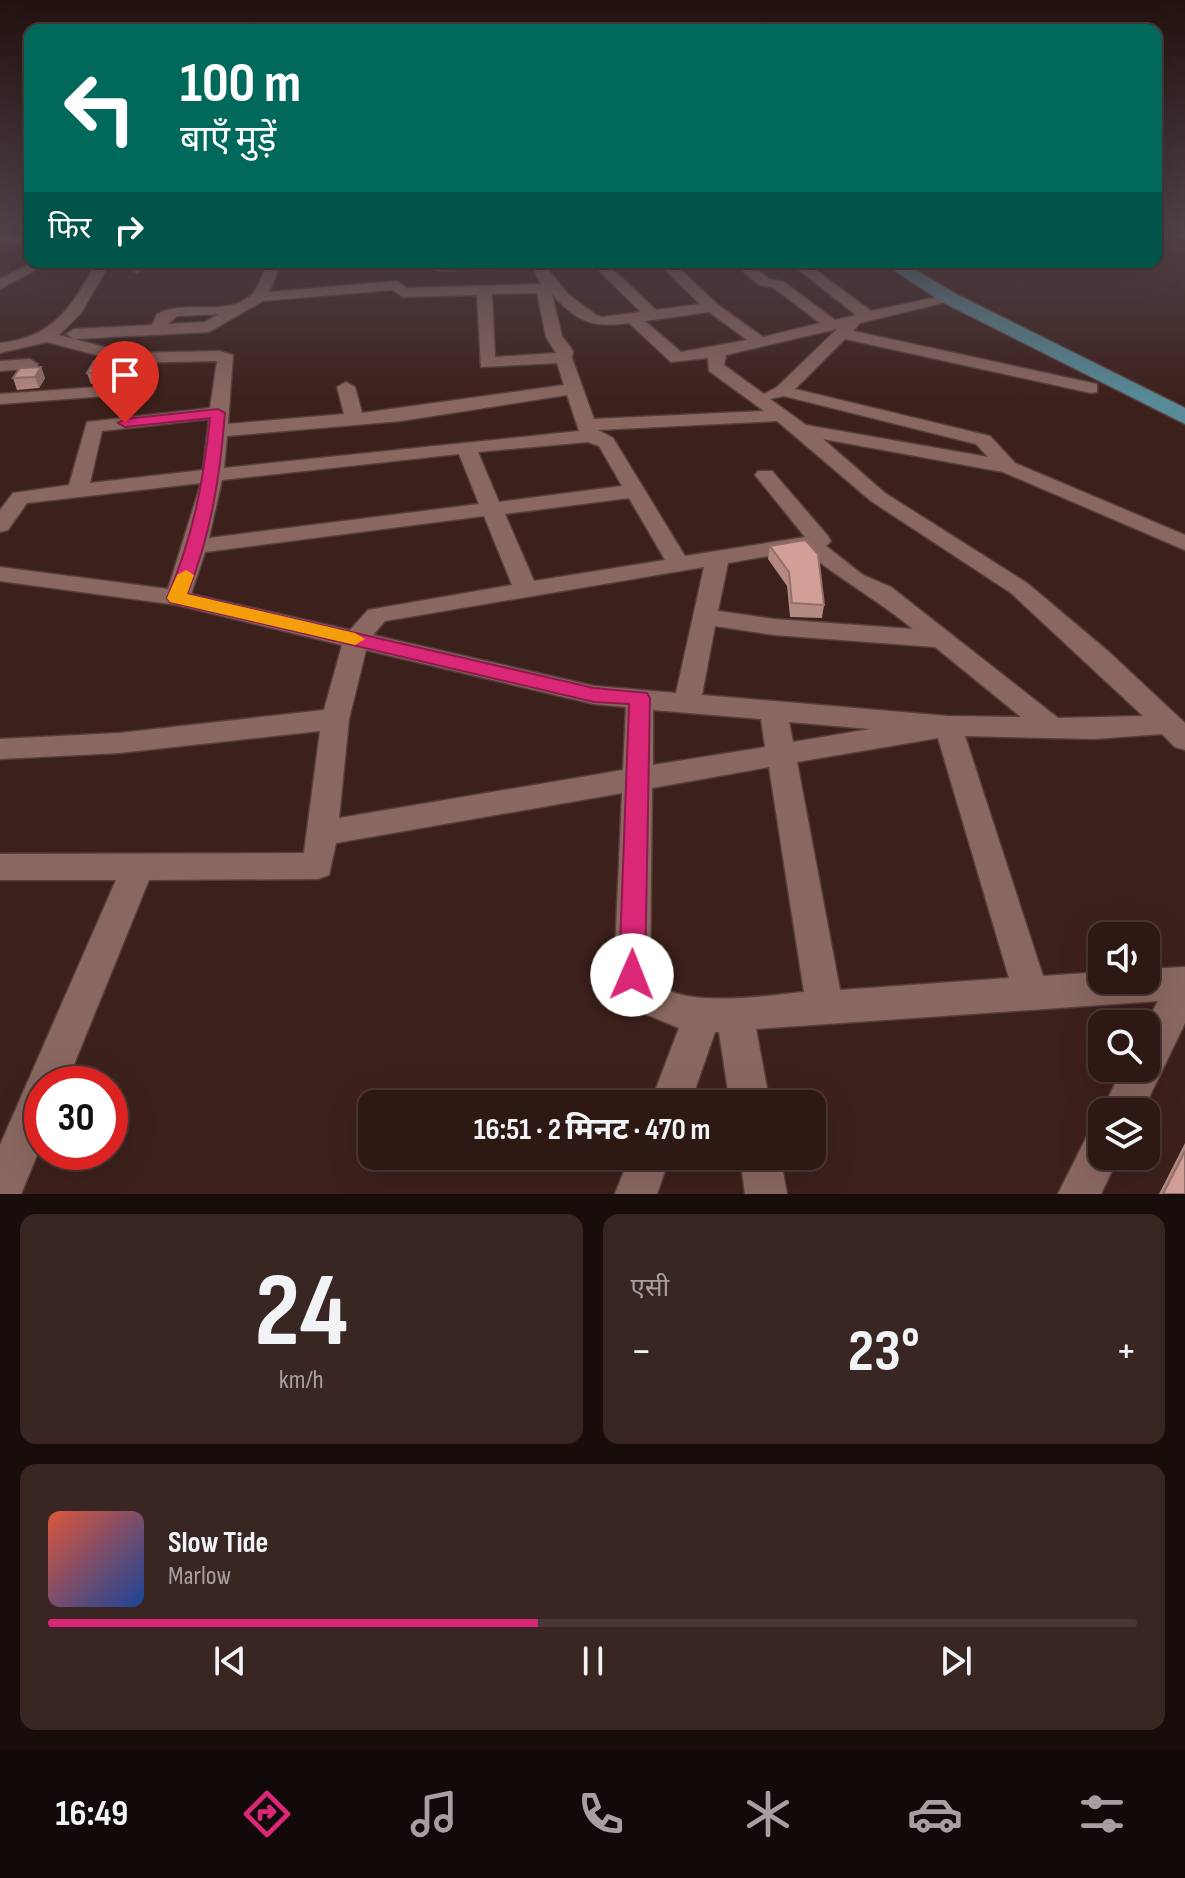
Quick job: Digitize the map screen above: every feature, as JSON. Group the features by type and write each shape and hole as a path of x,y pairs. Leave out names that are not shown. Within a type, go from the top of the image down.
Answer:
{"main road":[{"path":"936,290 1185,417"}],"street":[{"path":"52,336 88,290"},
{"path":"0,348 23,347 52,336 209,327 243,309 259,297 262,290"},
{"path":"303,296 304,290"},
{"path":"259,297 357,290"},
{"path":"401,290 403,293 493,290"},
{"path":"484,290 487,363 564,358"},
{"path":"548,290 554,337 565,351 564,358 588,430 606,442 679,565"},
{"path":"550,290 585,317 601,322 712,307"},
{"path":"626,290 653,315"},
{"path":"694,290 760,342"},
{"path":"785,290 838,329"},
{"path":"829,290 860,316"},
{"path":"783,391 838,329 860,316 951,299"},
{"path":"633,318 677,358 838,329 1091,388"},
{"path":"52,336 127,358 226,358 218,380 218,422 212,476 198,546 177,598"},
{"path":"718,352 715,367 800,430 878,497 1019,588 1100,658 1177,732"},
{"path":"0,366 30,364"},
{"path":"346,387 354,419"},
{"path":"0,416 6,398 140,389"},
{"path":"78,491 94,426 354,419 574,389"},
{"path":"757,398 783,391 983,440 1008,467"},
{"path":"0,525 20,497 466,447 588,430 780,415"},
{"path":"800,430 1008,467 1185,543"},
{"path":"466,447 526,590"},
{"path":"0,867 318,866 335,719 356,639 377,615 820,541 765,475"},
{"path":"198,546 635,491"},
{"path":"808,543 855,580 883,592 1052,728"},
{"path":"687,702 717,559"},
{"path":"4,580 177,598 594,695 948,726 1177,732"},
{"path":"706,617 774,627 944,639"},
{"path":"640,698 634,985 638,995 652,1004 719,1014 1185,984 1160,1034"},
{"path":"773,709 825,1007"},
{"path":"0,749 119,743 335,719"},
{"path":"322,833 948,726"},
{"path":"948,726 1031,993"},
{"path":"55,1066 138,866"},
{"path":"678,1090 719,1014"},
{"path":"719,1014 745,1090"},
{"path":"0,1194 24,1137"},
{"path":"636,1194 645,1170"},
{"path":"762,1170 766,1194"},
{"path":"1079,1194 1091,1170"}],"building":[{"path":"115,360 108,372 87,373 94,361"},
{"path":"41,367 35,377 13,378 20,368"},
{"path":"805,540 818,554 824,605 792,603 789,572 770,546"},
{"path":"1185,1151 1185,1194 1163,1194"}],"slow traffic":[{"path":"186,575 177,598 355,639"}],"route":[{"path":"125,423 218,413 212,476 198,546 177,598 594,695 640,698 632,975"}]}
